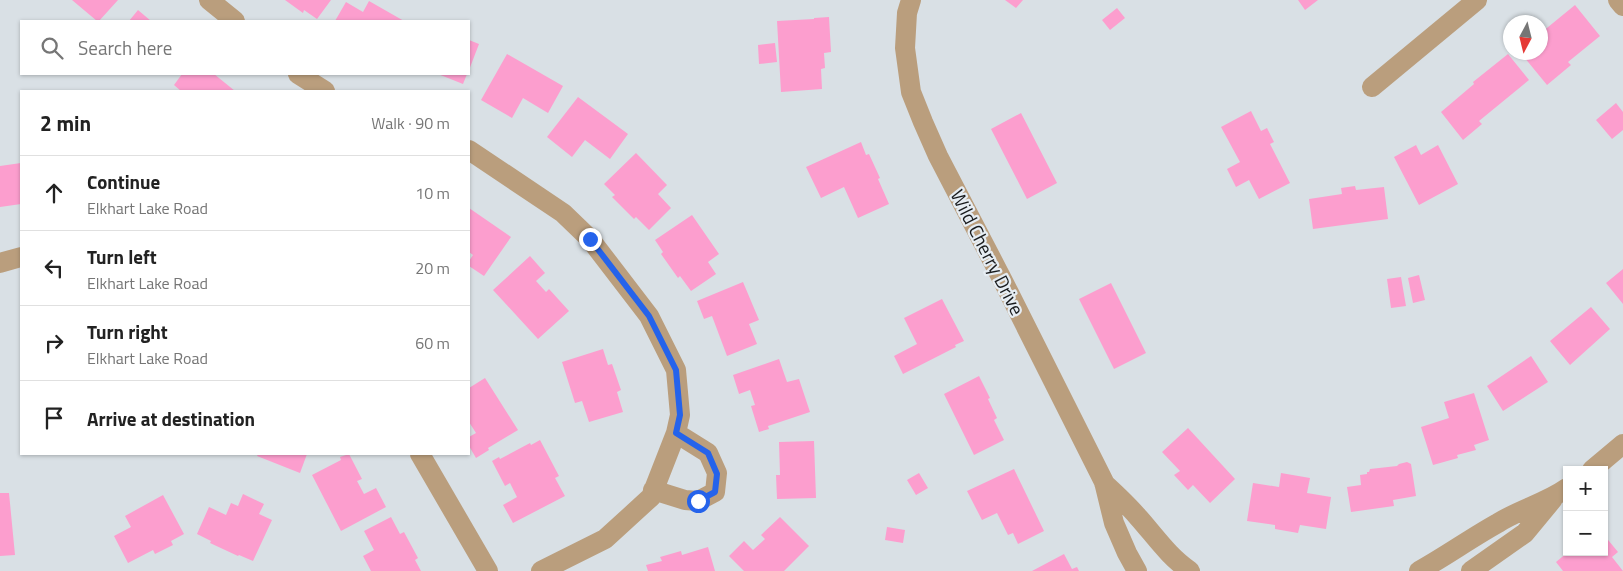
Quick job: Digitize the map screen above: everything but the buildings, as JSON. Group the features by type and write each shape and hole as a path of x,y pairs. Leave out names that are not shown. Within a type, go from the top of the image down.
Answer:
{"street":[{"path":"209,0 234,20"},
{"path":"1372,86 1477,0"},
{"path":"1618,0 1623,6"},
{"name":"Wild Cherry Drive","path":"909,6 905,48 911,92 923,122 938,156 1104,482 1114,523 1137,571"},
{"path":"300,75 323,90"},
{"path":"470,150 563,213 590,239 649,316 676,370 680,415 676,433 651,497 604,539 541,571"},
{"path":"0,262 20,257"},
{"path":"653,490 685,500 698,501 715,492 717,474 708,453 676,433"},
{"path":"1597,466 1623,444"},
{"path":"421,455 488,571"},
{"name":"Wild Cherry Drive","path":"1104,482 1137,515 1161,545 1182,566 1190,571"},
{"path":"1419,571 1499,522 1561,492"},
{"path":"1471,571 1525,533 1561,492"}],"route":[{"path":"590,239 649,316 676,370 680,415 676,433 708,453 717,474 715,492 698,501"}]}
